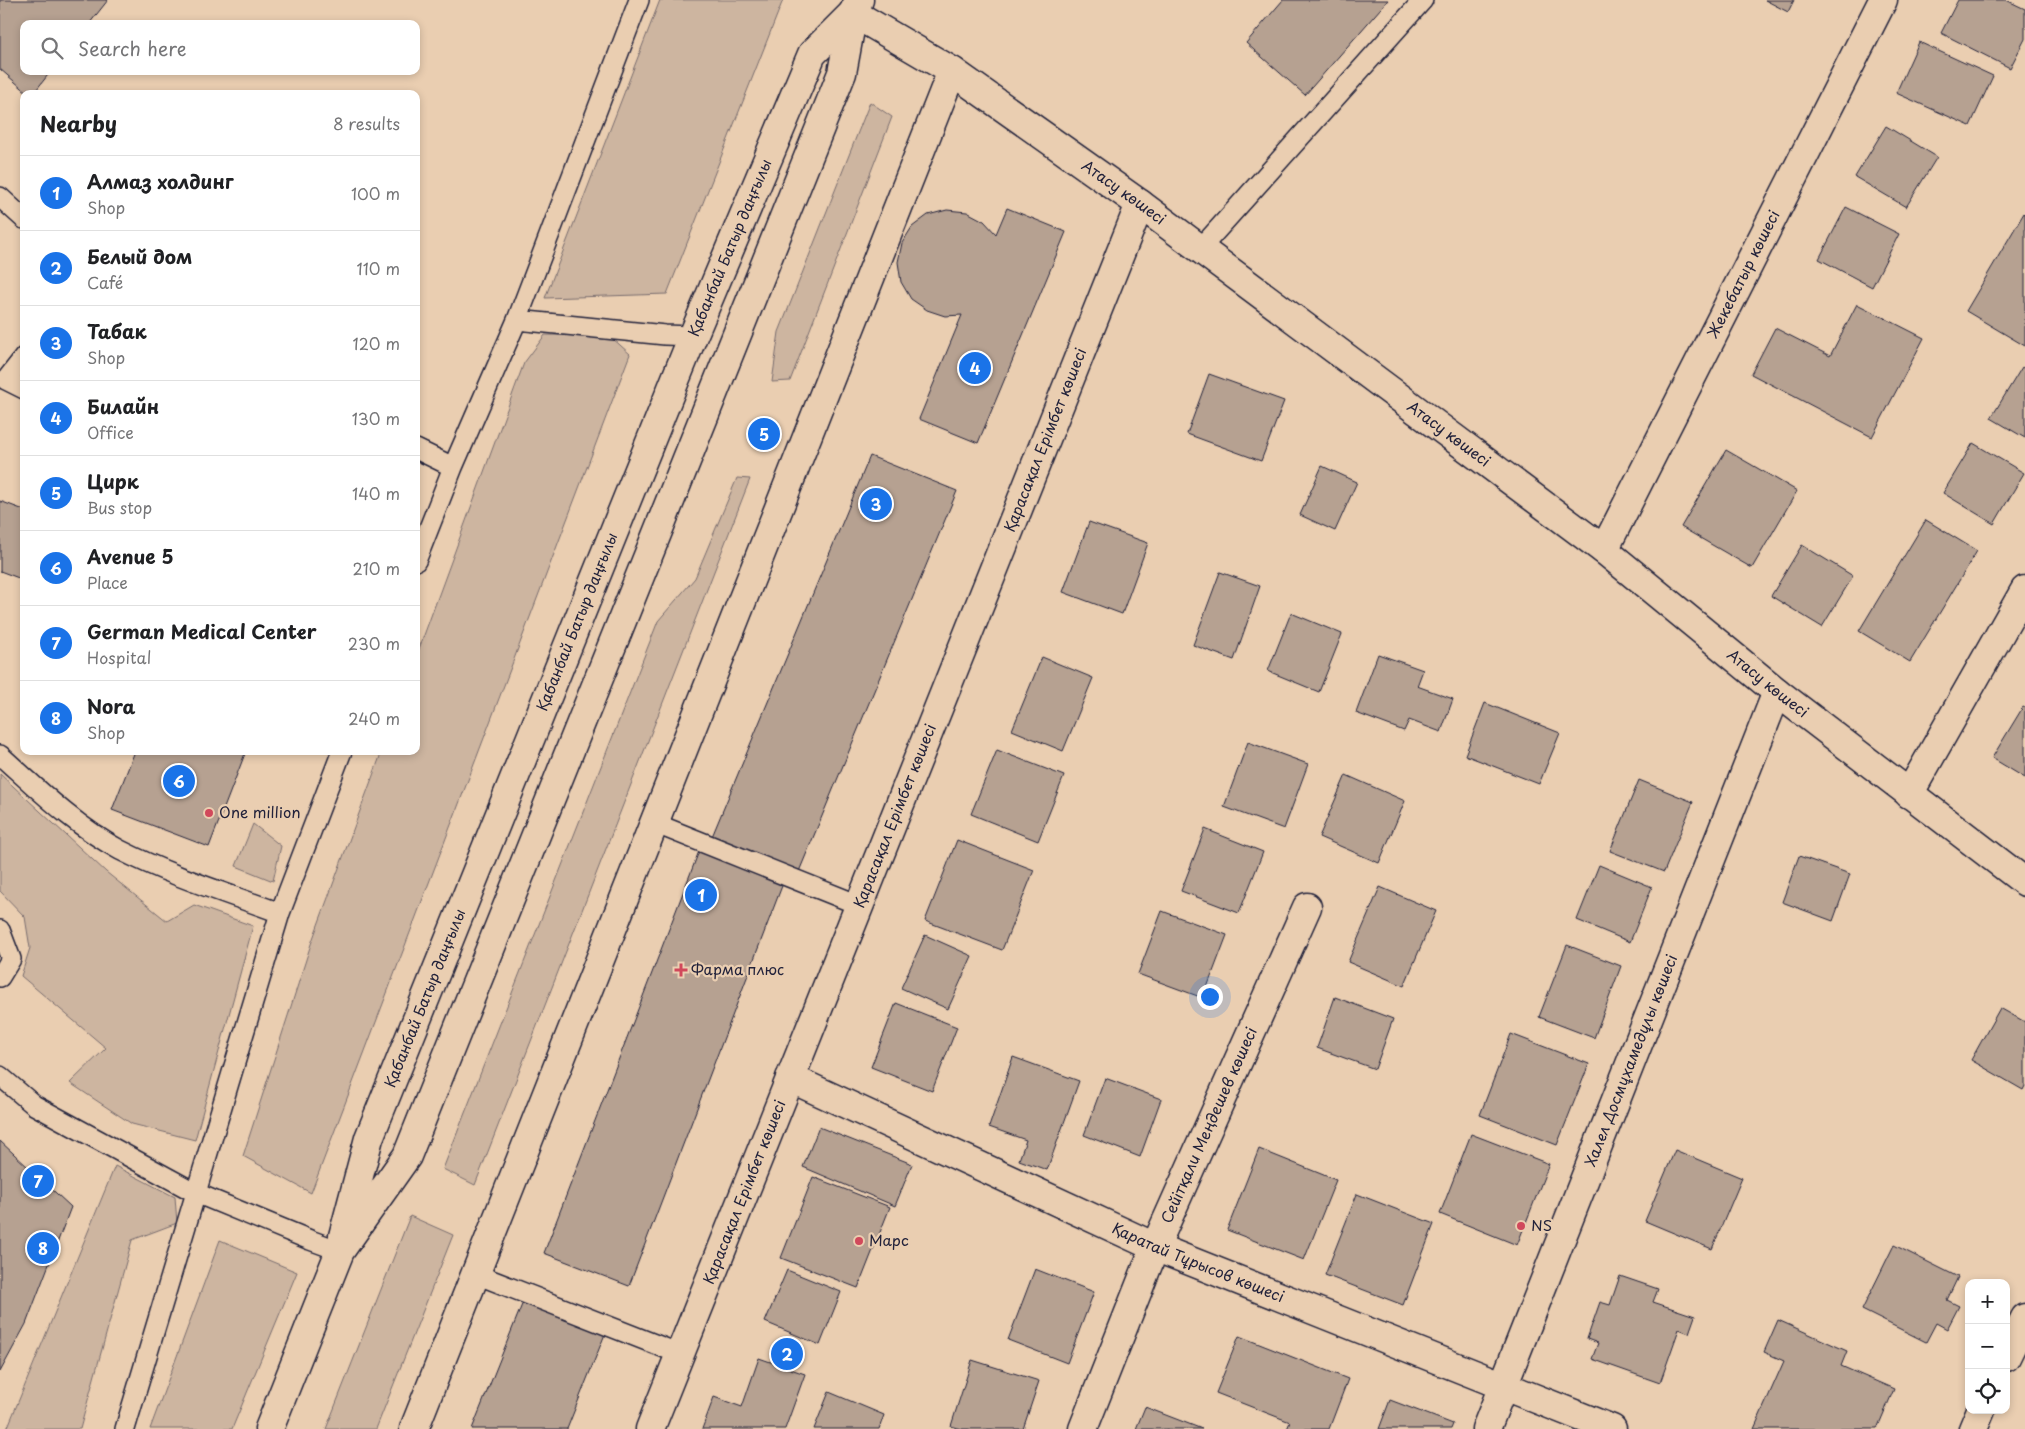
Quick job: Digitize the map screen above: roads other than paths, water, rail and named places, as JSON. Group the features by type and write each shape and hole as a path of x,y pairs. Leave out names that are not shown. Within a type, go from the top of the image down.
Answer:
{"street":[{"name":"Жекебатыр көшесі","path":"1604,550 1883,0"},
{"name":"Атасу көшесі","path":"856,7 952,71 1140,204 1604,550 1777,692 2025,882"},
{"name":"Қабанбай Батыр даңғылы","path":"270,1429 340,1251 345,1224 369,1138 693,336 812,54 856,7"},
{"name":"Қабанбай Батыр даңғылы","path":"340,1251 406,1156 842,73 856,7"},
{"path":"414,1429 952,71"},
{"name":"Қарасақал Ерімбет көшесі","path":"650,1429 1140,204"},
{"path":"1909,794 2025,590"},
{"name":"Халел Досмұхамедұлы көшесі","path":"1486,1429 1777,692"},
{"name":"Сейітқали Меңдешев көшесі","path":"1082,1429 1155,1247 1307,906"},
{"name":"Қаратай Тұрысов көшесі","path":"790,1078 1155,1247 1612,1429"},
{"path":"2010,1350 2025,1318"},
{"path":"1973,1429 1979,1414"}],"lane":[{"path":"420,551 452,467 517,320 640,0"},
{"path":"1200,249 1423,0"},
{"path":"0,197 20,215"},
{"path":"517,320 665,335 693,336"},
{"path":"20,362 6,380 20,387"},
{"path":"420,451 452,467"},
{"path":"0,755 77,822 119,849 171,874 280,913"},
{"path":"125,1429 280,913 340,755"},
{"path":"654,823 859,905"},
{"path":"0,930 11,960 0,977"},
{"path":"0,1076 34,1105 196,1192 340,1251"},
{"path":"476,1274 680,1354"}],"place":[{"name":"Билайн","path":"975,368"},
{"name":"Цирк","path":"764,434"},
{"name":"Табак","path":"876,504"},
{"name":"Avenue 5","path":"179,781"},
{"name":"One million","path":"209,813"},
{"name":"Алмаз холдинг","path":"701,895"},
{"name":"Фарма плюс","path":"681,970"},
{"name":"German Medical Center","path":"38,1181"},
{"name":"NS","path":"1521,1226"},
{"name":"Марс","path":"859,1241"},
{"name":"Nora","path":"43,1248"},
{"name":"Белый дом","path":"787,1354"}]}
